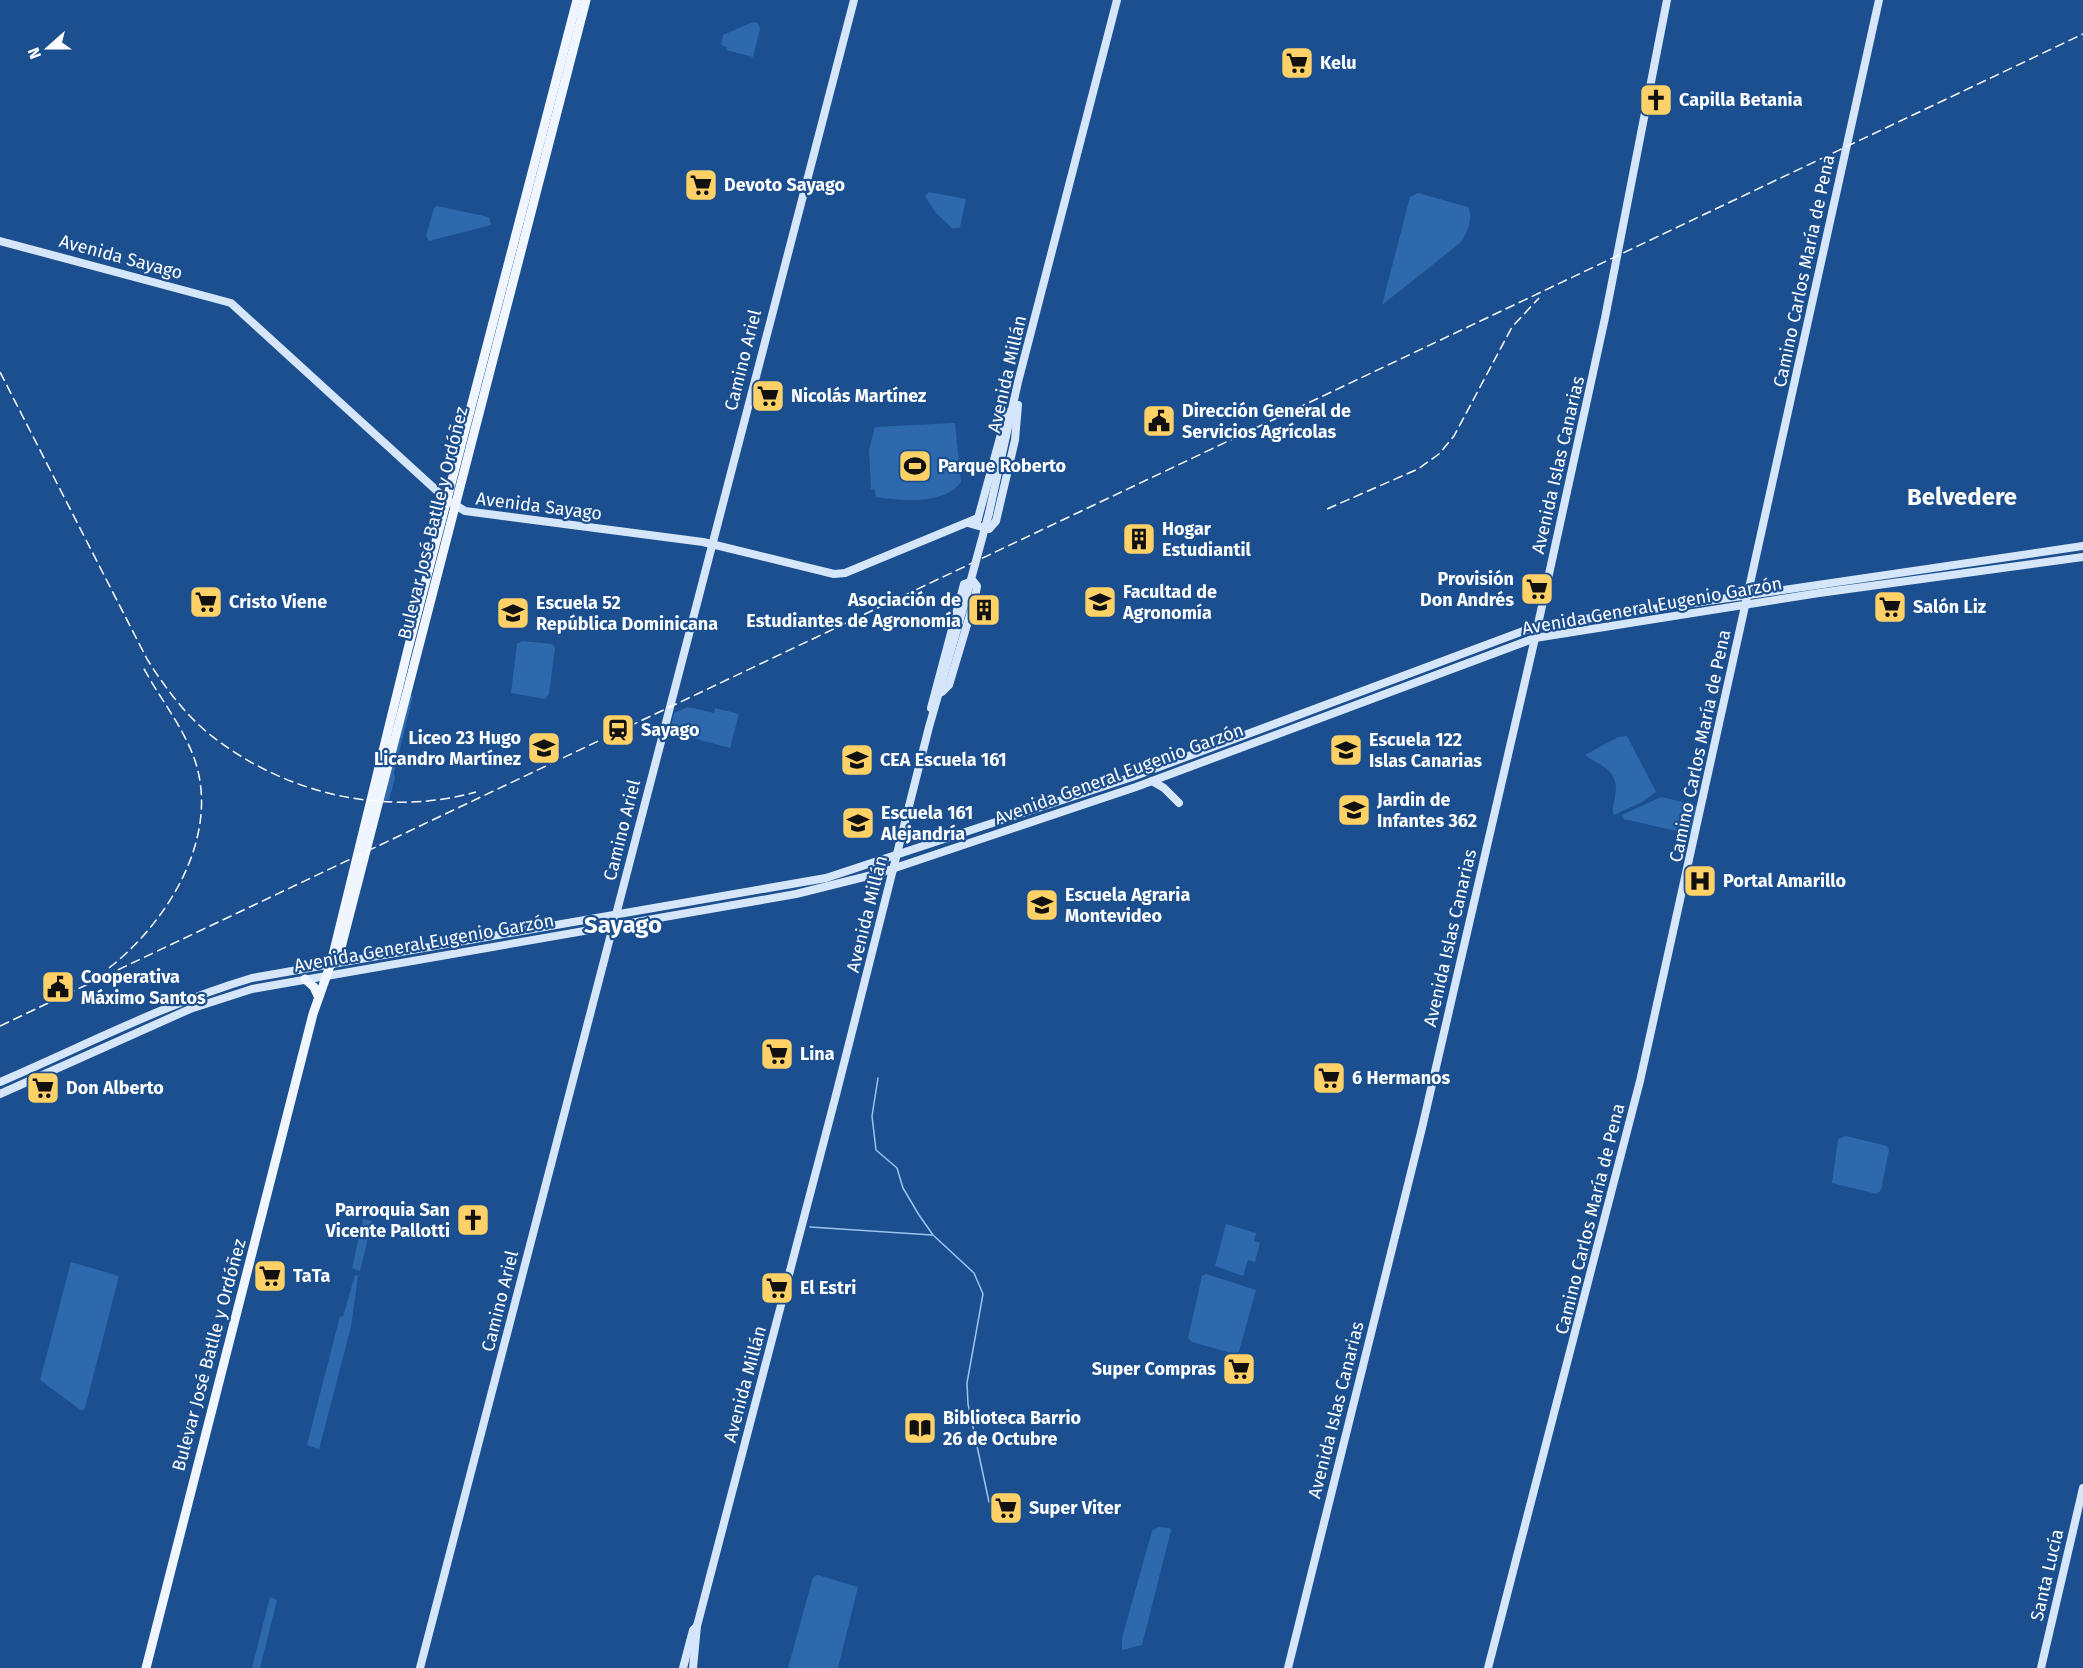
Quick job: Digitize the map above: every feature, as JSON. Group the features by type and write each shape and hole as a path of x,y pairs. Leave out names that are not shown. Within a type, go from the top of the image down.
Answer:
{"main road":[{"name":"Bulevar José Batlle y Ordóñez","path":"305,1051 334,962 577,0"},
{"name":"Bulevar José Batlle y Ordóñez","path":"451,504 585,0"},
{"name":"Camino Ariel","path":"420,1668 854,0"},
{"name":"Avenida Millán","path":"693,1668 697,1626 895,868 929,727 989,513 1015,394 1117,0"},
{"name":"Avenida Islas Canarias","path":"1288,1668 1422,1128 1535,638 1605,318 1667,0"},
{"name":"Camino Carlos María de Pena","path":"1488,1668 1640,1082 1879,0"},
{"name":"Avenida Sayago","path":"0,241 231,303 451,504 465,511 712,544 839,574 977,522"},
{"path":"1015,394 1009,406 977,522 991,528 996,521 1015,440 1018,382"},
{"name":"Avenida General Eugenio Garzón","path":"0,1082 89,1040 201,994 252,978 811,881 898,855 1135,776 1537,626 1748,593 2083,546"},
{"name":"Avenida General Eugenio Garzón","path":"0,1094 209,1002 252,989 830,888 1152,781 1535,638 2083,557"},
{"path":"929,727 935,688 964,584 973,581 977,586 975,598 949,685 940,694"},
{"path":"1152,781 1164,788 1179,803"},
{"name":"Bulevar José Batlle y Ordóñez","path":"146,1668 318,996 330,975"},
{"path":"305,979 314,987 318,996"},
{"name":"Santa Lucía","path":"2041,1668 2083,1488"},
{"name":"Avenida Millán","path":"683,1668 693,1629 697,1626"}],"shaded area":[{"path":"753,22 758,23 760,29 753,57 726,50 727,47 721,45 723,35"},
{"path":"929,192 966,199 960,227 953,229 936,213 925,196"},
{"path":"1418,193 1468,207 1469,225 1460,243 1382,305 1410,197"},
{"path":"437,206 489,217 491,225 429,241 426,236 434,208"},
{"name":"Parque Roberto","path":"955,423 961,482 954,489 944,495 922,500 876,497 875,490 871,489 869,450 875,427"},
{"path":"522,641 552,644 555,647 549,694 545,699 511,693 517,644"},
{"path":"410,696 413,696 394,773 395,778 389,800 384,800"},
{"path":"688,707 714,713 715,708 739,714 730,748 670,732 674,713"},
{"path":"1627,736 1656,792 1642,802 1614,815 1615,780 1608,770 1585,755 1618,737"},
{"path":"1661,797 1700,806 1693,835 1624,819 1622,815"},
{"path":"1846,1136 1887,1146 1889,1150 1881,1190 1877,1194 1832,1183 1838,1139"},
{"path":"363,1219 372,1221 360,1271 352,1268"},
{"path":"1226,1224 1256,1233 1254,1241 1260,1243 1255,1262 1248,1260 1243,1276 1215,1266"},
{"path":"71,1262 119,1276 85,1408 82,1411 40,1380"},
{"path":"1206,1274 1256,1290 1238,1355 1192,1342 1188,1338 1202,1276"},
{"path":"355,1275 358,1276 351,1327 319,1449 307,1445 340,1316 343,1317"},
{"path":"1158,1527 1171,1530 1142,1645 1122,1650 1122,1638 1152,1531"},
{"path":"818,1575 858,1587 838,1668 788,1668 813,1577"},
{"path":"270,1597 277,1600 260,1668 252,1668"}],"waterway":[{"path":"878,1078 872,1116 876,1150 897,1168 903,1188 919,1215 933,1235 974,1273 983,1294 967,1383 968,1404 989,1502"},
{"path":"810,1227 932,1235"}],"railway":[{"path":"0,1026 2083,34"},
{"path":"1327,509 1418,469 1439,454 1454,436 1512,327 1539,298"},
{"path":"0,372 147,659 174,698 208,733 237,754 268,771 301,785 335,795 370,801 406,802 441,799 476,792"},
{"path":"109,968 152,926 170,901 185,873 195,844 201,815 200,785 193,755 143,667"}],"place":[{"name":"Kelu","path":"1297,63"},
{"name":"Capilla Betania","path":"1656,100"},
{"name":"Devoto Sayago","path":"701,185"},
{"name":"Nicolás Martínez","path":"768,396"},
{"name":"Dirección General de Servicios Agrícolas","path":"1159,421"},
{"name":"Parque Roberto","path":"915,466"},
{"name":"Hogar Estudiantil","path":"1139,539"},
{"name":"Provisión Don Andrés","path":"1537,589"},
{"name":"Cristo Viene","path":"206,602"},
{"name":"Facultad de Agronomía","path":"1100,602"},
{"name":"Salón Liz","path":"1890,607"},
{"name":"Asociación de Estudiantes de Agronomía","path":"984,610"},
{"name":"Escuela 52 República Dominicana","path":"513,613"},
{"name":"Sayago","path":"618,730"},
{"name":"Liceo 23 Hugo Licandro Martínez","path":"544,748"},
{"name":"Escuela 122 Islas Canarias","path":"1346,750"},
{"name":"CEA Escuela 161","path":"857,760"},
{"name":"Jardin de Infantes 362","path":"1354,810"},
{"name":"Escuela 161 Alejandría","path":"858,823"},
{"name":"Portal Amarillo","path":"1700,881"},
{"name":"Escuela Agraria Montevideo","path":"1042,905"},
{"name":"Cooperativa Máximo Santos","path":"58,987"},
{"name":"Lina","path":"777,1054"},
{"name":"6 Hermanos","path":"1329,1078"},
{"name":"Don Alberto","path":"43,1088"},
{"name":"Parroquia San Vicente Pallotti","path":"473,1220"},
{"name":"TaTa","path":"270,1276"},
{"name":"El Estri","path":"777,1288"},
{"name":"Super Compras","path":"1239,1369"},
{"name":"Biblioteca Barrio 26 de Octubre","path":"920,1428"},
{"name":"Super Viter","path":"1006,1508"}],"district":[{"name":"Belvedere","path":"1962,497"},
{"name":"Sayago","path":"623,925"}]}
